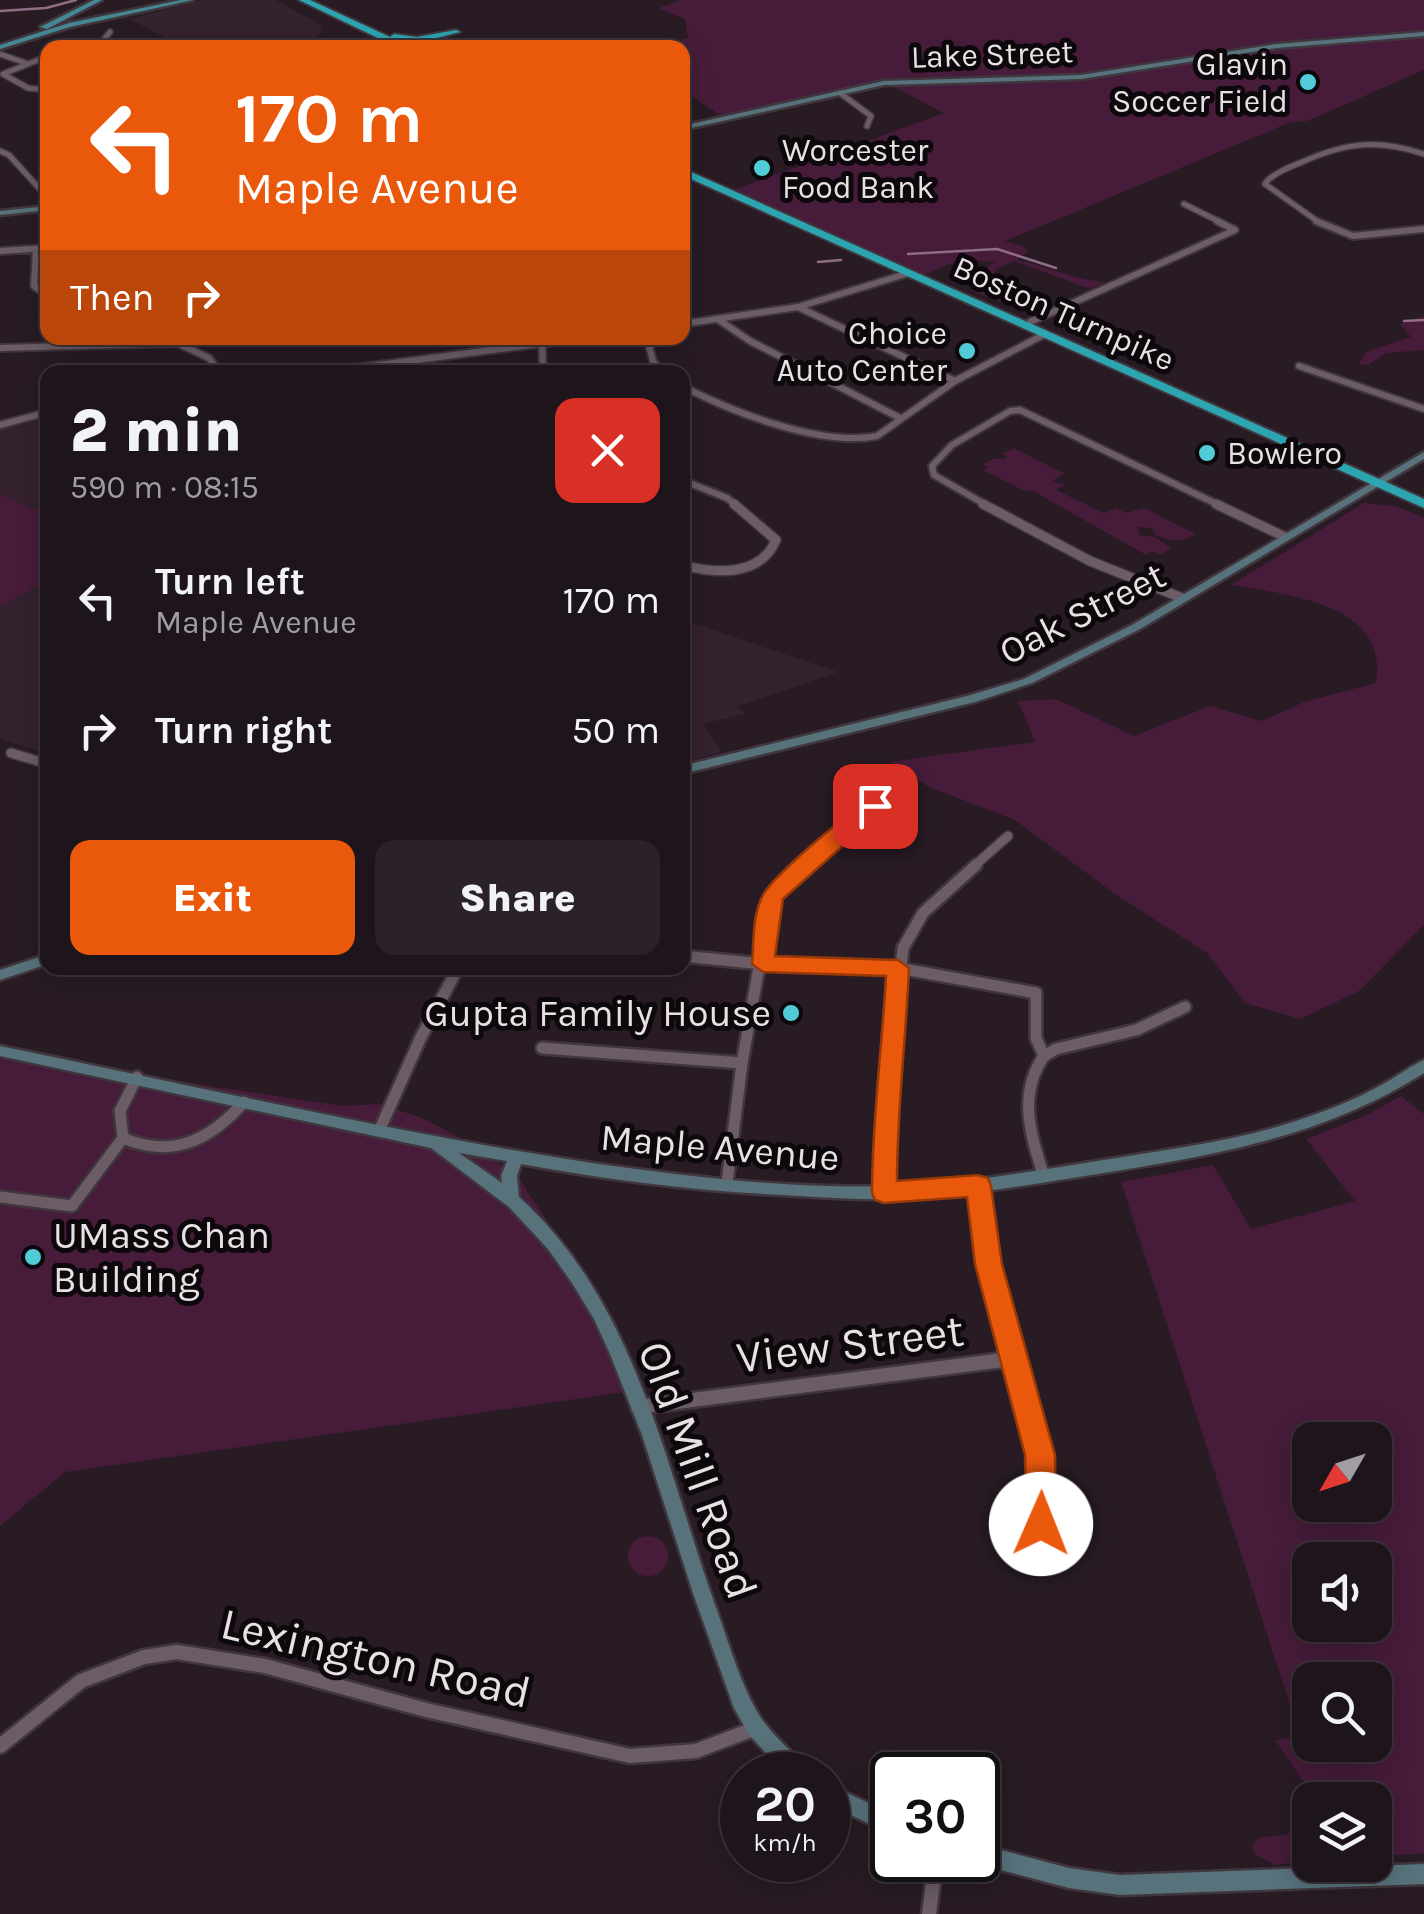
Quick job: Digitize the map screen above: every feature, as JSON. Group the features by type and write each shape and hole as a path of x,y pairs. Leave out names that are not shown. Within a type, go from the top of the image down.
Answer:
{"highway":[{"path":"303,0 395,40 456,32 441,40"},
{"path":"314,0 395,40"},
{"path":"362,40 370,31"},
{"name":"Boston Turnpike","path":"690,172 1045,334 1380,480 1424,495"},
{"name":"Boston Turnpike","path":"690,172 1380,480 1424,504"}],"main road":[{"path":"0,51 99,0"},
{"path":"40,30 88,24 190,0"},
{"path":"61,18 69,24 88,24"},
{"name":"Lake Street","path":"690,126 910,80 1081,78 1277,46 1424,34"},
{"path":"0,212 40,209"},
{"name":"Oak Street","path":"690,768 1010,688 1080,658 1424,456"},
{"path":"0,975 40,962"},
{"name":"Maple Avenue","path":"0,1050 516,1157 727,1182 884,1193 978,1186 1191,1153 1295,1128 1360,1104 1424,1066"},
{"name":"Old Mill Road","path":"431,1142 511,1199 567,1262 606,1332 638,1407 741,1700 756,1728 778,1752"},
{"path":"483,1178 492,1153"},
{"path":"511,1199 509,1176 516,1157"},
{"path":"1000,1860 1069,1878 1120,1885 1424,1874"}],"street":[{"path":"104,40 110,32"},
{"path":"0,51 27,63"},
{"path":"40,59 4,74 28,88 40,89"},
{"path":"840,92 871,116 867,126"},
{"path":"1424,154 1374,140 1354,140 1277,172 1265,184 1339,235 1375,238 1424,230"},
{"path":"0,151 9,155 40,189"},
{"path":"1030,322 1235,230 1184,204"},
{"path":"36,249 34,286 40,290"},
{"path":"0,252 40,249"},
{"path":"690,323 798,307 910,273"},
{"path":"798,307 955,381"},
{"path":"720,320 750,341 900,418"},
{"path":"690,390 848,441 870,440 955,381 1045,334"},
{"path":"0,348 106,345"},
{"path":"181,345 208,358 214,365"},
{"path":"377,365 527,345"},
{"path":"1299,366 1424,409"},
{"path":"1182,598 1073,553 946,484 934,474 932,466 952,445 1010,411 1020,410 1285,537"},
{"path":"0,425 40,414"},
{"path":"690,483 727,498 776,540 767,556 731,571 704,572 690,568"},
{"path":"11,753 40,762"},
{"path":"727,1182 742,1063 763,964 768,911 776,892 900,786"},
{"path":"884,1193 885,1126 893,1068 898,968 916,921 1008,836"},
{"path":"690,957 763,964 898,968 1036,993 1036,1038 1044,1056"},
{"path":"379,1130 454,975"},
{"path":"1044,1177 1031,1135 1027,1101 1032,1074 1044,1056 1056,1049 1149,1026 1184,1008"},
{"path":"542,1048 742,1063"},
{"path":"0,1197 72,1206 123,1138 120,1112 137,1078"},
{"path":"123,1138 157,1148 188,1147 213,1135 244,1102"},
{"path":"978,1186 984,1238 1011,1358 1040,1455 1043,1508 1037,1546"},
{"name":"View Street","path":"638,1407 1011,1358"},
{"name":"Lexington Road","path":"0,1746 82,1682 144,1657 177,1652 265,1666 426,1710 630,1756 696,1751 756,1728"},
{"path":"929,1914 933,1882"}],"shaded area":[{"path":"203,0 276,0 322,26 322,33 308,40 170,40 129,19"},
{"path":"680,0 1424,0 1424,70 1307,121 1291,122 1005,241 1025,247 1027,252 1017,260 1105,282 1090,289 1014,261 996,269 996,273 1006,277 995,283 1028,300 1030,305 1052,306 1028,312 972,291 977,275 995,262 962,259 919,277 731,191 944,113 888,84 721,116 690,95 690,40 680,40 688,38 685,19 659,8"},
{"path":"1424,316 1424,350 1386,353 1368,365 1358,364 1366,352 1411,337 1400,324"},
{"path":"40,418 40,751 0,739 0,428"},
{"path":"1014,448 1061,472 1067,471 1051,482 1066,484 1056,490 1104,513 1116,508 1126,513 1144,508 1195,534 1175,540 1155,535 1152,528 1138,527 1139,535 1155,537 1171,548 1160,555 1152,551 1146,555 1033,491 1022,490 983,470 988,468 983,464 1004,459 1007,456 1002,454"},
{"path":"0,494 40,512 40,585 0,606"},
{"path":"1364,503 1396,506 1424,518 1424,925 1359,991 1300,1019 1245,1003 1207,953 1115,894 1015,820 929,787 889,762 1035,742 1018,701 1056,699 1134,736 1210,706 1262,721 1304,702 1376,683 1376,656 1367,635 1351,619 1305,599 1231,585"},
{"path":"690,622 838,672 736,707 747,713 703,724 722,752 690,761"},
{"path":"0,1055 343,1106 380,1104 422,1118 474,1145 520,1180 581,1273 639,1390 65,1472 0,1526"},
{"path":"1401,1096 1424,1114 1424,1853 1392,1856 1392,1782 1304,1782 1275,1740 1292,1737 1292,1762 1392,1762 1392,1662 1292,1662 1292,1711 1121,1182 1213,1165 1251,1229 1355,1201 1306,1139 1365,1116"},
{"path":"648,1536 662,1542 668,1556 662,1570 648,1576 634,1570 628,1556 634,1542"},
{"path":"1292,1830 1292,1863 1275,1865 1255,1854 1252,1845 1262,1837 1287,1835"}],"waterway":[{"path":"0,11 46,8 76,0"},
{"path":"908,254 997,249 1056,268"},
{"path":"818,262 841,260"},
{"path":"1404,321 1424,320"}],"place":[{"name":"Glavin Soccer Field","path":"1308,82"},
{"name":"Worcester Food Bank","path":"762,168"},
{"name":"Choice Auto Center","path":"967,351"},
{"name":"Bowlero","path":"1207,453"},
{"name":"Gupta Family House","path":"791,1013"},
{"name":"UMass Chan Building","path":"33,1257"}],"route":[{"path":"875,806 796,872 774,896 768,911 763,964 898,968 893,1068 885,1126 884,1193 978,1186 989,1264 1040,1455 1041,1524"}]}
